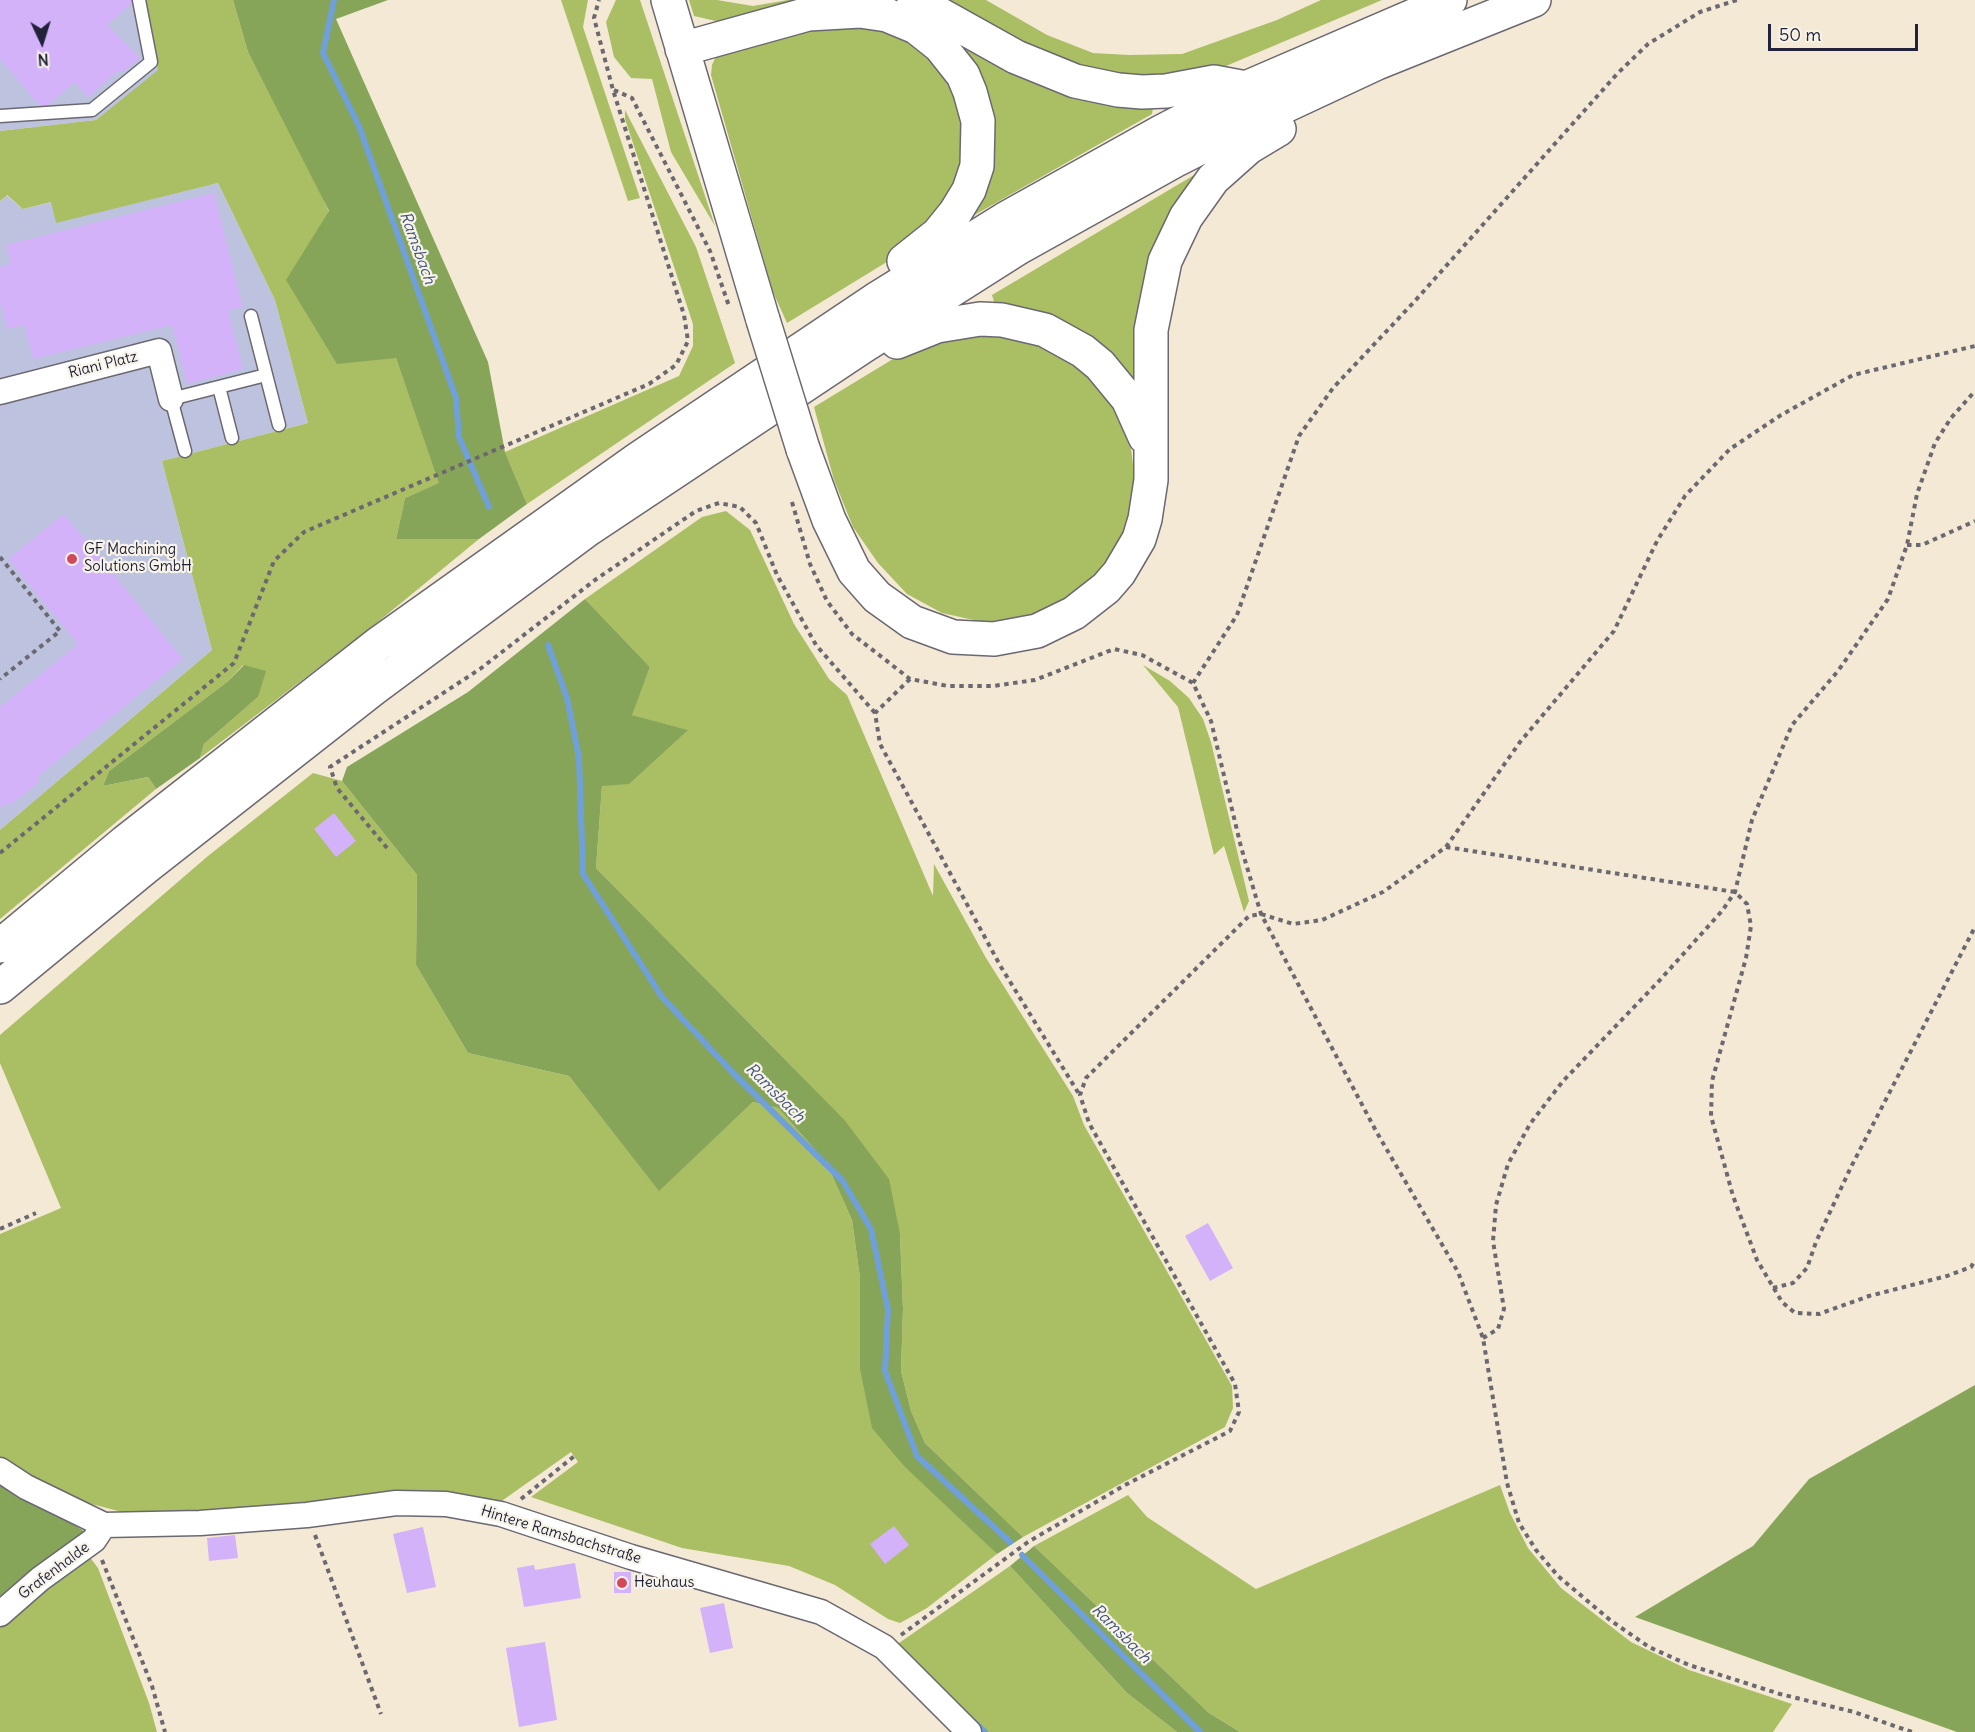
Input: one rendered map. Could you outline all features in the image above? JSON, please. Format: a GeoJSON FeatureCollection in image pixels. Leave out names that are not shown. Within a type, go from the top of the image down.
{"type":"FeatureCollection","features":[{"type":"Feature","properties":{"kind":"highway"},"geometry":{"type":"LineString","coordinates":[[668,0],[747,316],[842,550],[854,571],[877,597],[912,622],[953,637],[974,639],[1014,637],[1037,631],[1074,613],[1106,588],[1119,573],[1139,538],[1150,500],[1150,352],[1154,305],[1165,261],[1186,217],[1213,179],[1232,160],[1293,120],[1347,93],[1377,63]]}},
{"type":"Feature","properties":{"kind":"highway"},"geometry":{"type":"LineString","coordinates":[[914,0],[1016,57],[1075,81],[1118,90],[1142,92],[1166,91],[1214,82],[1246,88]]}},
{"type":"Feature","properties":{"kind":"highway"},"geometry":{"type":"LineString","coordinates":[[0,946],[125,842],[378,644],[638,459],[878,298],[1005,219],[1161,132],[1246,88],[1450,0]]}},
{"type":"Feature","properties":{"kind":"highway"},"geometry":{"type":"LineString","coordinates":[[0,987],[146,867],[373,689],[587,530],[862,347],[1018,248],[1174,161],[1257,118],[1377,63],[1534,0]]}},
{"type":"Feature","properties":{"kind":"highway"},"geometry":{"type":"LineString","coordinates":[[682,49],[808,14],[860,11],[887,15],[916,27],[953,61],[970,92],[978,121],[977,166],[969,190],[955,213],[938,234],[898,266],[878,298]]}},
{"type":"Feature","properties":{"kind":"highway"},"geometry":{"type":"LineString","coordinates":[[862,347],[904,341],[937,326],[980,319],[1002,320],[1045,330],[1083,351],[1115,381],[1138,418],[1150,460]]}},
{"type":"Feature","properties":{"kind":"street","name":"Riani Platz"},"geometry":{"type":"LineString","coordinates":[[0,392],[159,351],[171,399]]}},
{"type":"Feature","properties":{"kind":"street"},"geometry":{"type":"LineString","coordinates":[[0,1470],[99,1533]]}},
{"type":"Feature","properties":{"kind":"street","name":"Hintere Ramsbachstraße"},"geometry":{"type":"LineString","coordinates":[[99,1533],[307,1515],[396,1503],[446,1504],[501,1514],[631,1557],[821,1612],[884,1647],[969,1732]]}},
{"type":"Feature","properties":{"kind":"street","name":"Grafenhalde"},"geometry":{"type":"LineString","coordinates":[[0,1614],[99,1533]]}},
{"type":"Feature","properties":{"kind":"lane"},"geometry":{"type":"LineString","coordinates":[[0,116],[92,110],[151,62],[139,0]]}},
{"type":"Feature","properties":{"kind":"lane"},"geometry":{"type":"LineString","coordinates":[[251,316],[279,425]]}},
{"type":"Feature","properties":{"kind":"lane"},"geometry":{"type":"LineString","coordinates":[[185,451],[171,399],[266,375]]}},
{"type":"Feature","properties":{"kind":"lane"},"geometry":{"type":"LineString","coordinates":[[219,387],[232,438]]}},
{"type":"Feature","properties":{"kind":"path"},"geometry":{"type":"LineString","coordinates":[[0,853],[234,663],[274,561],[304,532],[649,384],[676,365],[688,342],[684,315],[613,90],[594,18],[599,0]]}},
{"type":"Feature","properties":{"kind":"path"},"geometry":{"type":"LineString","coordinates":[[1737,0],[1700,12],[1648,44],[1617,74],[1414,302],[1333,388],[1299,436],[1237,615],[1193,683],[1211,721],[1241,847],[1261,914],[1376,1131],[1458,1272],[1484,1338],[1507,1483],[1519,1522],[1536,1550],[1558,1576],[1610,1620],[1649,1647],[1689,1665],[1780,1694],[1854,1712],[1912,1732]]}},
{"type":"Feature","properties":{"kind":"path"},"geometry":{"type":"LineString","coordinates":[[613,90],[632,98],[710,250],[747,316]]}},
{"type":"Feature","properties":{"kind":"path"},"geometry":{"type":"LineString","coordinates":[[1080,1095],[1086,1078],[1249,916],[1261,914],[1293,924],[1322,920],[1383,892],[1446,847],[1520,742],[1614,631],[1656,541],[1685,496],[1730,449],[1781,415],[1853,375],[1975,346]]}},
{"type":"Feature","properties":{"kind":"path"},"geometry":{"type":"LineString","coordinates":[[1484,1338],[1498,1329],[1504,1309],[1493,1241],[1496,1205],[1508,1164],[1530,1124],[1563,1081],[1659,981],[1722,911],[1735,892],[1752,820],[1792,725],[1838,671],[1888,599],[1907,544],[1917,494],[1935,443],[1951,418],[1975,391]]}},
{"type":"Feature","properties":{"kind":"path"},"geometry":{"type":"LineString","coordinates":[[387,848],[337,788],[330,766],[480,669],[596,579],[696,511],[719,503],[740,507],[756,523],[777,575],[816,645],[875,713],[880,744],[1001,967],[1080,1095],[1089,1123],[1235,1384],[1239,1412],[1230,1431],[1125,1485],[1028,1542],[884,1647]]}},
{"type":"Feature","properties":{"kind":"path"},"geometry":{"type":"LineString","coordinates":[[1907,544],[1922,545],[1975,521]]}},
{"type":"Feature","properties":{"kind":"path"},"geometry":{"type":"LineString","coordinates":[[0,557],[60,631],[0,679]]}},
{"type":"Feature","properties":{"kind":"path"},"geometry":{"type":"LineString","coordinates":[[875,713],[910,679]]}},
{"type":"Feature","properties":{"kind":"path"},"geometry":{"type":"LineString","coordinates":[[1446,847],[1735,892],[1747,904],[1751,926],[1746,958],[1712,1081],[1711,1116],[1733,1196],[1757,1260],[1782,1302],[1795,1313],[1819,1314],[1869,1296],[1947,1276],[1971,1267],[1975,1260]]}},
{"type":"Feature","properties":{"kind":"path"},"geometry":{"type":"LineString","coordinates":[[1773,1288],[1793,1282],[1807,1268],[1816,1242],[1851,1167],[1975,927]]}},
{"type":"Feature","properties":{"kind":"path"},"geometry":{"type":"LineString","coordinates":[[0,1228],[36,1212]]}},
{"type":"Feature","properties":{"kind":"path"},"geometry":{"type":"LineString","coordinates":[[501,1514],[577,1454]]}},
{"type":"Feature","properties":{"kind":"path"},"geometry":{"type":"LineString","coordinates":[[307,1515],[381,1714]]}},
{"type":"Feature","properties":{"kind":"path"},"geometry":{"type":"LineString","coordinates":[[99,1533],[152,1686],[165,1732]]}},
{"type":"Feature","properties":{"kind":"shaded area"},"geometry":{"type":"Polygon","coordinates":[[[0,0],[144,0],[159,70],[96,120],[0,131],[0,0]]]}},
{"type":"Feature","properties":{"kind":"shaded area"},"geometry":{"type":"Polygon","coordinates":[[[218,183],[275,300],[308,423],[162,461],[212,650],[0,830],[0,201],[6,195],[23,209],[52,202],[56,222],[218,183]]]}},
{"type":"Feature","properties":{"kind":"green space"},"geometry":{"type":"Polygon","coordinates":[[[144,0],[233,0],[248,52],[312,175],[396,358],[440,483],[405,498],[396,539],[479,539],[373,626],[200,758],[204,744],[258,697],[243,665],[227,682],[109,771],[103,786],[148,777],[156,789],[0,919],[0,830],[212,650],[162,461],[308,423],[275,300],[218,183],[56,223],[51,202],[23,209],[7,195],[0,201],[0,131],[96,120],[158,70],[144,0]]]}},
{"type":"Feature","properties":{"kind":"green space"},"geometry":{"type":"Polygon","coordinates":[[[233,0],[388,0],[336,19],[488,362],[505,452],[527,504],[479,539],[396,539],[405,498],[439,483],[396,358],[337,364],[286,280],[329,211],[248,52],[233,0]]]}},
{"type":"Feature","properties":{"kind":"green space"},"geometry":{"type":"Polygon","coordinates":[[[561,0],[588,0],[583,27],[640,198],[628,201],[561,0]]]}},
{"type":"Feature","properties":{"kind":"green space"},"geometry":{"type":"Polygon","coordinates":[[[616,0],[640,0],[715,226],[671,152],[652,79],[631,78],[614,57],[606,22],[616,0]]]}},
{"type":"Feature","properties":{"kind":"green space"},"geometry":{"type":"Polygon","coordinates":[[[689,0],[717,0],[753,6],[788,0],[819,0],[720,22],[694,16],[689,0]]]}},
{"type":"Feature","properties":{"kind":"green space"},"geometry":{"type":"Polygon","coordinates":[[[879,0],[908,4],[1153,108],[1152,114],[971,217],[992,115],[879,0]]]}},
{"type":"Feature","properties":{"kind":"green space"},"geometry":{"type":"Polygon","coordinates":[[[946,0],[986,0],[1047,35],[1093,53],[1129,55],[1182,54],[1277,20],[1321,0],[1382,0],[1226,66],[1177,77],[1126,78],[1089,71],[1043,53],[946,0]]]}},
{"type":"Feature","properties":{"kind":"green space"},"geometry":{"type":"Polygon","coordinates":[[[845,20],[909,34],[952,73],[971,133],[953,200],[908,249],[787,323],[773,292],[711,75],[712,65],[717,54],[845,20]]]}},
{"type":"Feature","properties":{"kind":"green space"},"geometry":{"type":"Polygon","coordinates":[[[625,110],[696,247],[735,363],[527,504],[505,452],[679,376],[693,346],[693,324],[625,119],[625,110]]]}},
{"type":"Feature","properties":{"kind":"green space"},"geometry":{"type":"Polygon","coordinates":[[[1206,168],[1141,395],[995,305],[992,295],[1206,168]]]}},
{"type":"Feature","properties":{"kind":"green space"},"geometry":{"type":"Polygon","coordinates":[[[1008,333],[1050,347],[1086,370],[1114,403],[1130,440],[1135,481],[1130,519],[1112,557],[1087,588],[1063,603],[1022,618],[983,622],[942,613],[907,594],[878,563],[853,527],[834,480],[814,407],[921,342],[960,335],[1008,333]]]}},
{"type":"Feature","properties":{"kind":"green space"},"geometry":{"type":"Polygon","coordinates":[[[726,511],[750,530],[794,624],[829,679],[847,695],[933,896],[934,864],[986,958],[1073,1096],[1084,1125],[1232,1386],[1233,1408],[1225,1427],[1023,1537],[925,1443],[911,1411],[901,1371],[903,1309],[900,1234],[843,1118],[596,868],[602,786],[687,730],[631,715],[650,667],[585,599],[702,517],[726,511]]]}},
{"type":"Feature","properties":{"kind":"green space"},"geometry":{"type":"Polygon","coordinates":[[[585,599],[650,667],[632,715],[688,730],[629,784],[602,786],[596,868],[843,1118],[889,1179],[900,1234],[903,1309],[901,1371],[911,1411],[925,1443],[1023,1537],[997,1554],[904,1466],[872,1428],[860,1369],[860,1278],[852,1220],[826,1162],[778,1108],[753,1102],[659,1191],[569,1076],[468,1053],[416,965],[417,875],[342,781],[347,767],[468,692],[585,599]]]}},
{"type":"Feature","properties":{"kind":"green space"},"geometry":{"type":"Polygon","coordinates":[[[244,665],[266,671],[258,697],[204,744],[200,758],[156,789],[148,777],[103,786],[109,771],[227,682],[244,665]]]}},
{"type":"Feature","properties":{"kind":"green space"},"geometry":{"type":"Polygon","coordinates":[[[1143,665],[1170,681],[1189,698],[1203,719],[1211,742],[1249,901],[1244,912],[1224,846],[1214,855],[1178,707],[1143,665]]]}},
{"type":"Feature","properties":{"kind":"green space"},"geometry":{"type":"Polygon","coordinates":[[[313,773],[342,781],[417,875],[416,965],[468,1053],[569,1076],[659,1190],[753,1102],[778,1108],[826,1162],[852,1220],[860,1278],[860,1369],[952,1510],[997,1554],[927,1608],[900,1623],[888,1619],[835,1585],[789,1566],[682,1548],[531,1497],[578,1462],[571,1452],[496,1505],[187,1516],[130,1514],[76,1500],[0,1460],[0,1234],[61,1208],[0,1063],[0,1035],[208,856],[313,773]]]}},
{"type":"Feature","properties":{"kind":"green space"},"geometry":{"type":"Polygon","coordinates":[[[1975,1385],[1975,1732],[1957,1732],[1635,1617],[1753,1546],[1809,1479],[1975,1385]]]}},
{"type":"Feature","properties":{"kind":"green space"},"geometry":{"type":"Polygon","coordinates":[[[2,1480],[87,1533],[0,1603],[0,1481],[2,1480]]]}},
{"type":"Feature","properties":{"kind":"green space"},"geometry":{"type":"Polygon","coordinates":[[[1500,1485],[1510,1513],[1528,1548],[1561,1588],[1631,1642],[1689,1670],[1792,1704],[1773,1732],[1240,1732],[1209,1713],[1034,1546],[1128,1495],[1147,1517],[1256,1589],[1500,1485]]]}},
{"type":"Feature","properties":{"kind":"green space"},"geometry":{"type":"Polygon","coordinates":[[[1034,1546],[1209,1713],[1240,1732],[1177,1732],[1127,1693],[1010,1566],[1034,1546]]]}},
{"type":"Feature","properties":{"kind":"green space"},"geometry":{"type":"Polygon","coordinates":[[[89,1556],[98,1568],[149,1703],[157,1732],[0,1732],[0,1625],[89,1556]]]}},
{"type":"Feature","properties":{"kind":"green space"},"geometry":{"type":"Polygon","coordinates":[[[1010,1566],[1127,1693],[1177,1732],[982,1732],[899,1650],[899,1643],[1010,1566]]]}},
{"type":"Feature","properties":{"kind":"building"},"geometry":{"type":"Polygon","coordinates":[[[0,0],[131,0],[131,4],[107,25],[140,58],[123,72],[118,71],[88,97],[75,82],[48,105],[39,105],[0,59],[0,0]]]}},
{"type":"Feature","properties":{"kind":"building"},"geometry":{"type":"Polygon","coordinates":[[[214,193],[243,307],[228,310],[243,369],[187,384],[172,325],[33,359],[24,325],[7,329],[0,302],[0,267],[11,264],[6,245],[214,193]]]}},
{"type":"Feature","properties":{"kind":"building"},"geometry":{"type":"Polygon","coordinates":[[[64,514],[183,659],[37,777],[40,781],[10,805],[8,802],[0,808],[0,707],[78,644],[8,559],[64,514]]]}},
{"type":"Feature","properties":{"kind":"building"},"geometry":{"type":"Polygon","coordinates":[[[334,813],[356,841],[336,857],[314,829],[334,813]]]}},
{"type":"Feature","properties":{"kind":"building"},"geometry":{"type":"Polygon","coordinates":[[[1208,1223],[1233,1268],[1210,1281],[1185,1236],[1208,1223]]]}},
{"type":"Feature","properties":{"kind":"building"},"geometry":{"type":"Polygon","coordinates":[[[894,1526],[909,1545],[885,1564],[870,1544],[894,1526]]]}},
{"type":"Feature","properties":{"kind":"building"},"geometry":{"type":"Polygon","coordinates":[[[423,1527],[436,1587],[407,1593],[393,1534],[423,1527]]]}},
{"type":"Feature","properties":{"kind":"building"},"geometry":{"type":"Polygon","coordinates":[[[235,1535],[238,1558],[209,1561],[207,1538],[235,1535]]]}},
{"type":"Feature","properties":{"kind":"building"},"geometry":{"type":"Polygon","coordinates":[[[575,1563],[581,1598],[524,1607],[517,1568],[534,1565],[535,1570],[575,1563]]]}},
{"type":"Feature","properties":{"kind":"building","name":"Heuhaus"},"geometry":{"type":"Polygon","coordinates":[[[614,1572],[631,1572],[631,1593],[614,1593],[614,1572]]]}},
{"type":"Feature","properties":{"kind":"building"},"geometry":{"type":"Polygon","coordinates":[[[724,1603],[733,1648],[710,1653],[700,1608],[724,1603]]]}},
{"type":"Feature","properties":{"kind":"building"},"geometry":{"type":"Polygon","coordinates":[[[545,1642],[557,1720],[519,1727],[506,1648],[545,1642]]]}},
{"type":"Feature","properties":{"kind":"waterway","name":"Ramsbach"},"geometry":{"type":"LineString","coordinates":[[334,0],[323,53],[359,126],[456,398],[459,437],[489,507]]}},
{"type":"Feature","properties":{"kind":"waterway","name":"Ramsbach"},"geometry":{"type":"LineString","coordinates":[[548,645],[567,698],[579,758],[583,874],[662,997],[734,1074],[842,1180],[871,1229],[888,1310],[885,1371],[917,1456],[1010,1542]]}},
{"type":"Feature","properties":{"kind":"waterway","name":"Ramsbach"},"geometry":{"type":"LineString","coordinates":[[1022,1555],[1200,1732]]}},
{"type":"Feature","properties":{"kind":"waterway"},"geometry":{"type":"LineString","coordinates":[[974,1722],[985,1732]]}},
{"type":"Feature","properties":{"kind":"place","name":"GF Machining Solutions GmbH"},"geometry":{"type":"Point","coordinates":[72,559]}},
{"type":"Feature","properties":{"kind":"place","name":"Heuhaus"},"geometry":{"type":"Point","coordinates":[622,1583]}}]}
